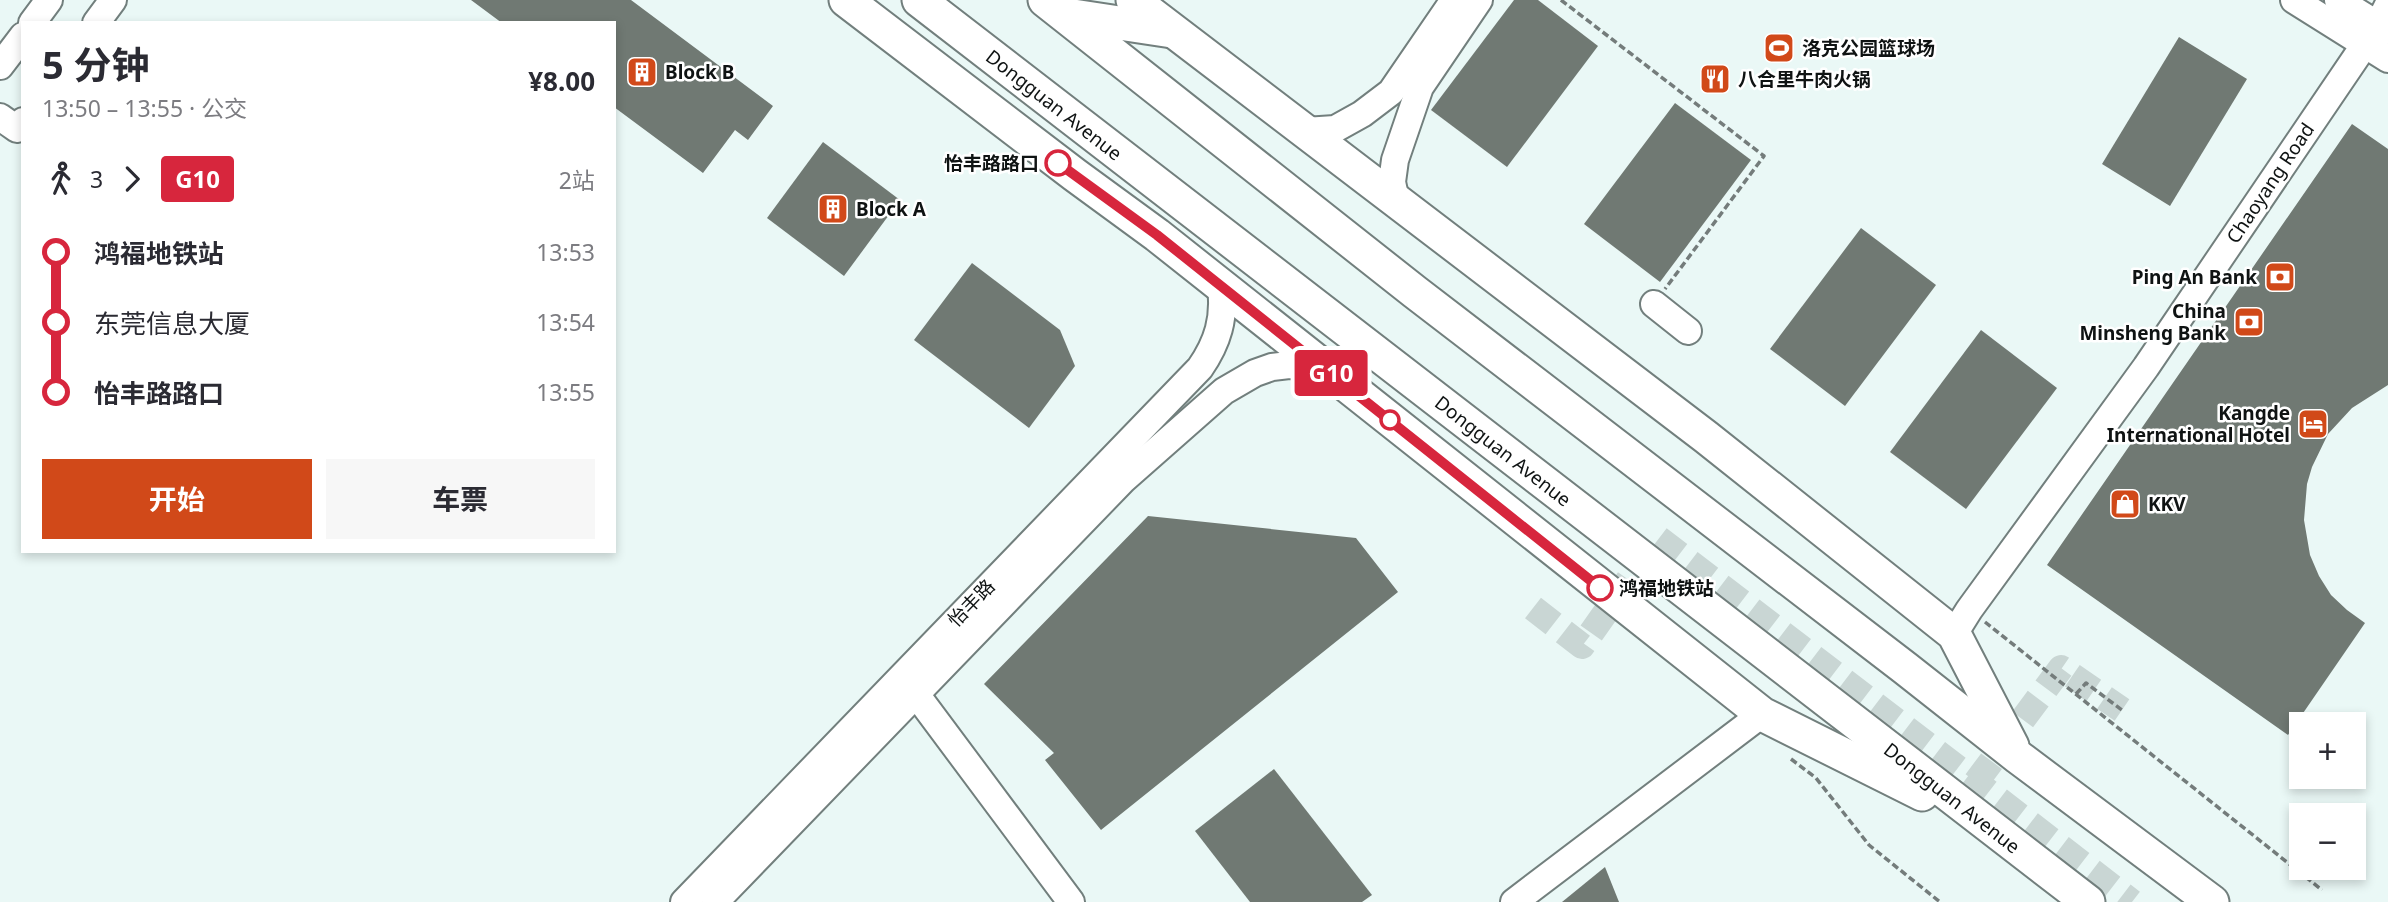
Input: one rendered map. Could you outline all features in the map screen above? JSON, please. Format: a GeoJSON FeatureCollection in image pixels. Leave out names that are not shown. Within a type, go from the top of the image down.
{"type":"FeatureCollection","features":[{"type":"Feature","properties":{"kind":"main road"},"geometry":{"type":"LineString","coordinates":[[846,0],[1075,176],[1157,235],[1762,714],[1990,828]]}},
{"type":"Feature","properties":{"kind":"main road","name":"Dongguan Avenue"},"geometry":{"type":"LineString","coordinates":[[919,0],[2088,902]]}},
{"type":"Feature","properties":{"kind":"main road"},"geometry":{"type":"LineString","coordinates":[[1133,0],[1706,437],[1962,622],[2018,757]]}},
{"type":"Feature","properties":{"kind":"main road"},"geometry":{"type":"LineString","coordinates":[[1054,7],[1174,32]]}},
{"type":"Feature","properties":{"kind":"main road"},"geometry":{"type":"LineString","coordinates":[[1054,7],[1415,292],[1884,651],[2018,757],[2212,902]]}},
{"type":"Feature","properties":{"kind":"main road"},"geometry":{"type":"LineString","coordinates":[[1385,416],[1601,527]]}},
{"type":"Feature","properties":{"kind":"street"},"geometry":{"type":"LineString","coordinates":[[33,21],[49,0]]}},
{"type":"Feature","properties":{"kind":"street"},"geometry":{"type":"LineString","coordinates":[[97,21],[113,0]]}},
{"type":"Feature","properties":{"kind":"street"},"geometry":{"type":"LineString","coordinates":[[1305,131],[1335,129],[1362,114],[1391,92],[1454,0]]}},
{"type":"Feature","properties":{"kind":"street"},"geometry":{"type":"LineString","coordinates":[[1396,201],[1392,182],[1395,160],[1420,87],[1479,0]]}},
{"type":"Feature","properties":{"kind":"street"},"geometry":{"type":"LineString","coordinates":[[2294,0],[2380,26]]}},
{"type":"Feature","properties":{"kind":"street"},"geometry":{"type":"LineString","coordinates":[[2338,0],[2380,26],[2388,59]]}},
{"type":"Feature","properties":{"kind":"street","name":"Chaoyang Road"},"geometry":{"type":"LineString","coordinates":[[1962,622],[2146,367],[2380,26]]}},
{"type":"Feature","properties":{"kind":"street"},"geometry":{"type":"LineString","coordinates":[[0,66],[21,39]]}},
{"type":"Feature","properties":{"kind":"street"},"geometry":{"type":"LineString","coordinates":[[0,117],[17,129],[21,124]]}},
{"type":"Feature","properties":{"kind":"street","name":"怡丰路"},"geometry":{"type":"LineString","coordinates":[[715,902],[909,684],[1200,368],[1210,354],[1220,330],[1222,287]]}},
{"type":"Feature","properties":{"kind":"street"},"geometry":{"type":"LineString","coordinates":[[1654,304],[1688,331]]}},
{"type":"Feature","properties":{"kind":"street","name":"怡丰路"},"geometry":{"type":"LineString","coordinates":[[684,902],[1123,480],[1224,391],[1255,373],[1272,367],[1289,365],[1325,368]]}},
{"type":"Feature","properties":{"kind":"street"},"geometry":{"type":"LineString","coordinates":[[909,684],[1071,902]]}},
{"type":"Feature","properties":{"kind":"street"},"geometry":{"type":"LineString","coordinates":[[1514,902],[1762,714]]}},
{"type":"Feature","properties":{"kind":"path"},"geometry":{"type":"LineString","coordinates":[[1561,0],[1764,156],[1654,304]]}},
{"type":"Feature","properties":{"kind":"path"},"geometry":{"type":"LineString","coordinates":[[1962,622],[2076,694],[2322,890]]}},
{"type":"Feature","properties":{"kind":"path"},"geometry":{"type":"LineString","coordinates":[[2076,694],[2086,683],[2122,710]]}},
{"type":"Feature","properties":{"kind":"building"},"geometry":{"type":"Polygon","coordinates":[[[471,0],[631,0],[773,106],[748,140],[735,130],[703,173],[616,108],[616,21],[499,21],[471,0]]]}},
{"type":"Feature","properties":{"kind":"building"},"geometry":{"type":"Polygon","coordinates":[[[1514,0],[1538,0],[1598,46],[1507,167],[1431,110],[1514,0]]]}},
{"type":"Feature","properties":{"kind":"building"},"geometry":{"type":"Polygon","coordinates":[[[2179,37],[2247,79],[2170,206],[2102,164],[2179,37]]]}},
{"type":"Feature","properties":{"kind":"building"},"geometry":{"type":"Polygon","coordinates":[[[1675,103],[1751,160],[1660,282],[1584,224],[1675,103]]]}},
{"type":"Feature","properties":{"kind":"building"},"geometry":{"type":"Polygon","coordinates":[[[2352,124],[2388,149],[2388,385],[2352,408],[2328,434],[2307,484],[2304,520],[2310,555],[2319,576],[2331,595],[2365,623],[2304,712],[2289,712],[2288,735],[2047,565],[2352,124]]]}},
{"type":"Feature","properties":{"kind":"building","name":"Block A"},"geometry":{"type":"Polygon","coordinates":[[[823,142],[900,200],[844,276],[767,218],[823,142]]]}},
{"type":"Feature","properties":{"kind":"building"},"geometry":{"type":"Polygon","coordinates":[[[1861,228],[1936,285],[1845,406],[1770,349],[1861,228]]]}},
{"type":"Feature","properties":{"kind":"building"},"geometry":{"type":"Polygon","coordinates":[[[972,263],[1060,330],[1075,366],[1029,428],[914,340],[972,263]]]}},
{"type":"Feature","properties":{"kind":"building"},"geometry":{"type":"Polygon","coordinates":[[[1981,330],[2057,388],[1966,509],[1890,452],[1981,330]]]}},
{"type":"Feature","properties":{"kind":"building"},"geometry":{"type":"Polygon","coordinates":[[[1148,516],[1356,538],[1398,592],[1101,830],[1045,760],[1054,753],[984,684],[1148,516]]]}},
{"type":"Feature","properties":{"kind":"building"},"geometry":{"type":"Polygon","coordinates":[[[1274,769],[1372,895],[1362,902],[1250,902],[1195,831],[1274,769]]]}},
{"type":"Feature","properties":{"kind":"building"},"geometry":{"type":"Polygon","coordinates":[[[1605,867],[1619,902],[1562,902],[1605,867]]]}},
{"type":"Feature","properties":{"kind":"tunnel"},"geometry":{"type":"LineString","coordinates":[[1533,608],[1582,646],[1658,538],[2132,902]]}},
{"type":"Feature","properties":{"kind":"tunnel"},"geometry":{"type":"LineString","coordinates":[[1976,782],[2061,668],[2122,710]]}},
{"type":"Feature","properties":{"kind":"bus line","name":"G10"},"geometry":{"type":"LineString","coordinates":[[1058,163],[1157,235],[1600,588]]}},
{"type":"Feature","properties":{"kind":"place","name":"洛克公园篮球场"},"geometry":{"type":"Point","coordinates":[1779,48]}},
{"type":"Feature","properties":{"kind":"place","name":"Block B"},"geometry":{"type":"Point","coordinates":[642,72]}},
{"type":"Feature","properties":{"kind":"place","name":"八合里牛肉火锅"},"geometry":{"type":"Point","coordinates":[1715,79]}},
{"type":"Feature","properties":{"kind":"place","name":"怡丰路路口"},"geometry":{"type":"Point","coordinates":[1058,163]}},
{"type":"Feature","properties":{"kind":"place","name":"Block A"},"geometry":{"type":"Point","coordinates":[833,209]}},
{"type":"Feature","properties":{"kind":"place","name":"Ping An Bank"},"geometry":{"type":"Point","coordinates":[2280,277]}},
{"type":"Feature","properties":{"kind":"place","name":"China Minsheng Bank"},"geometry":{"type":"Point","coordinates":[2249,322]}},
{"type":"Feature","properties":{"kind":"place","name":"Kangde International Hotel"},"geometry":{"type":"Point","coordinates":[2313,424]}},
{"type":"Feature","properties":{"kind":"place","name":"KKV"},"geometry":{"type":"Point","coordinates":[2125,504]}},
{"type":"Feature","properties":{"kind":"place","name":"鸿福地铁站"},"geometry":{"type":"Point","coordinates":[1600,588]}}]}
